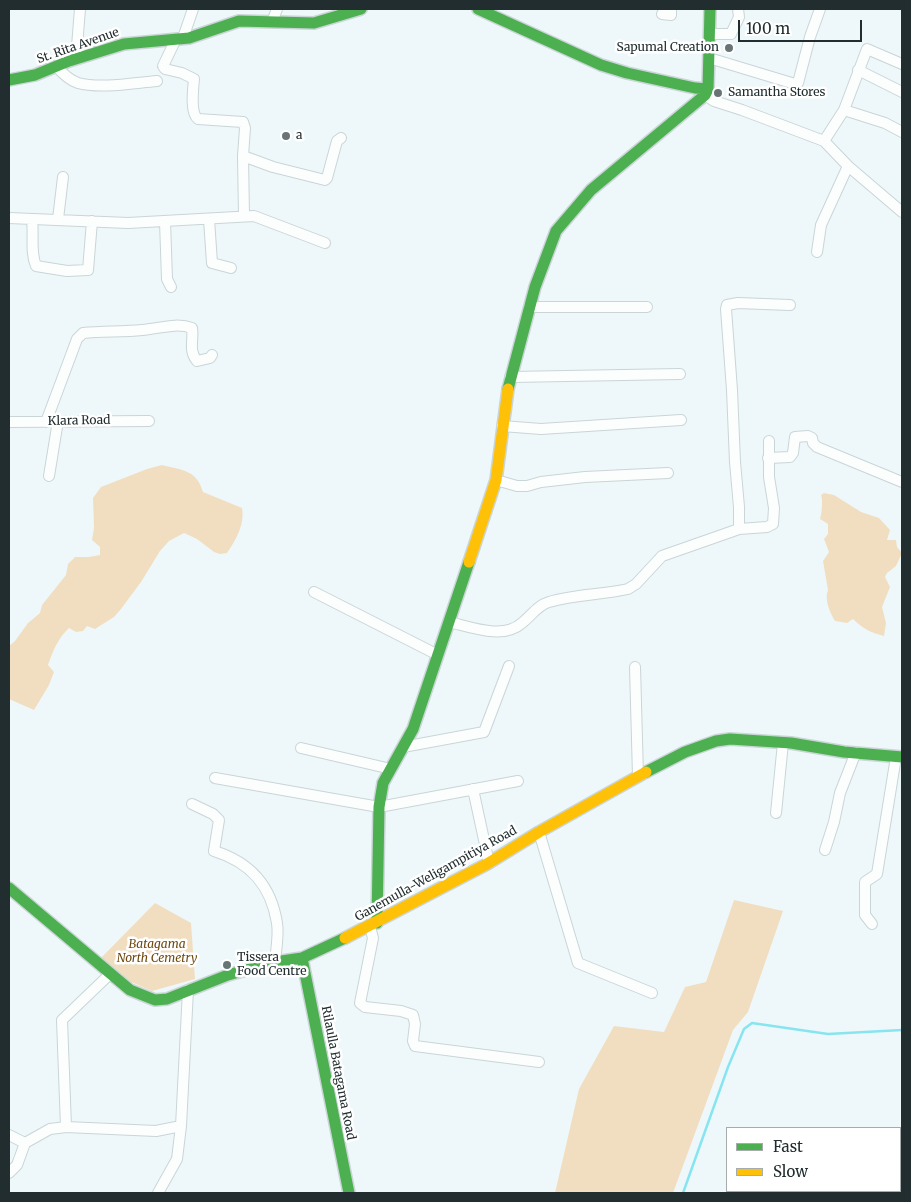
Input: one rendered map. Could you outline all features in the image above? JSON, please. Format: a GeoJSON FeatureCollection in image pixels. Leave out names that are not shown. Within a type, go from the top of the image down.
{"type":"FeatureCollection","features":[{"type":"Feature","properties":{"kind":"street"},"geometry":{"type":"LineString","coordinates":[[76,59],[80,9]]}},
{"type":"Feature","properties":{"kind":"street"},"geometry":{"type":"LineString","coordinates":[[193,9],[179,38],[166,57],[163,66],[165,69],[182,73],[194,79],[193,109],[194,116],[198,119],[243,122],[245,128],[243,156],[244,216]]}},
{"type":"Feature","properties":{"kind":"street"},"geometry":{"type":"LineString","coordinates":[[272,22],[277,9]]}},
{"type":"Feature","properties":{"kind":"street","name":"St. Rita Avenue"},"geometry":{"type":"LineString","coordinates":[[9,80],[35,75],[76,59],[124,44],[190,38],[239,21],[314,23],[361,9]]}},
{"type":"Feature","properties":{"kind":"street"},"geometry":{"type":"LineString","coordinates":[[478,9],[601,65],[627,73],[695,88],[706,92],[714,101],[824,141],[848,166],[902,212]]}},
{"type":"Feature","properties":{"kind":"street"},"geometry":{"type":"LineString","coordinates":[[540,1062],[416,1046],[413,1040],[415,1024],[413,1015],[401,1011],[365,1007],[360,1003],[373,938],[379,807],[383,783],[413,730],[496,480],[510,377],[535,287],[556,231],[591,190],[706,92],[710,9]]}},
{"type":"Feature","properties":{"kind":"street"},"geometry":{"type":"LineString","coordinates":[[709,34],[731,34],[739,17],[738,9]]}},
{"type":"Feature","properties":{"kind":"street"},"geometry":{"type":"LineString","coordinates":[[709,58],[795,84],[798,83],[810,37],[820,9]]}},
{"type":"Feature","properties":{"kind":"street"},"geometry":{"type":"LineString","coordinates":[[824,141],[844,110],[867,49],[902,64]]}},
{"type":"Feature","properties":{"kind":"street"},"geometry":{"type":"LineString","coordinates":[[56,66],[64,76],[77,82],[93,85],[156,82]]}},
{"type":"Feature","properties":{"kind":"street"},"geometry":{"type":"LineString","coordinates":[[858,70],[902,92]]}},
{"type":"Feature","properties":{"kind":"street"},"geometry":{"type":"LineString","coordinates":[[844,110],[885,122],[902,132]]}},
{"type":"Feature","properties":{"kind":"street"},"geometry":{"type":"LineString","coordinates":[[243,156],[325,180],[328,178],[338,141],[342,138]]}},
{"type":"Feature","properties":{"kind":"street"},"geometry":{"type":"LineString","coordinates":[[817,252],[821,225],[848,166]]}},
{"type":"Feature","properties":{"kind":"street"},"geometry":{"type":"LineString","coordinates":[[58,220],[63,177]]}},
{"type":"Feature","properties":{"kind":"street"},"geometry":{"type":"LineString","coordinates":[[9,218],[128,224],[254,216],[325,243]]}},
{"type":"Feature","properties":{"kind":"street"},"geometry":{"type":"LineString","coordinates":[[209,218],[212,263],[231,268]]}},
{"type":"Feature","properties":{"kind":"street"},"geometry":{"type":"LineString","coordinates":[[32,220],[34,232],[33,259],[36,266],[68,271],[88,270],[92,221]]}},
{"type":"Feature","properties":{"kind":"street"},"geometry":{"type":"LineString","coordinates":[[165,221],[166,279],[171,287]]}},
{"type":"Feature","properties":{"kind":"street"},"geometry":{"type":"LineString","coordinates":[[739,530],[740,507],[734,462],[732,390],[726,309],[727,305],[738,303],[790,305]]}},
{"type":"Feature","properties":{"kind":"street"},"geometry":{"type":"LineString","coordinates":[[529,307],[647,307]]}},
{"type":"Feature","properties":{"kind":"street"},"geometry":{"type":"LineString","coordinates":[[46,422],[77,339],[83,333],[144,330],[178,324],[192,328],[192,355],[197,361],[210,358],[212,355]]}},
{"type":"Feature","properties":{"kind":"street"},"geometry":{"type":"LineString","coordinates":[[510,377],[680,374]]}},
{"type":"Feature","properties":{"kind":"street"},"geometry":{"type":"LineString","coordinates":[[502,426],[541,429],[680,420]]}},
{"type":"Feature","properties":{"kind":"street"},"geometry":{"type":"LineString","coordinates":[[49,476],[58,421]]}},
{"type":"Feature","properties":{"kind":"street","name":"Klara Road"},"geometry":{"type":"LineString","coordinates":[[9,422],[149,421]]}},
{"type":"Feature","properties":{"kind":"street"},"geometry":{"type":"LineString","coordinates":[[768,458],[790,458],[793,453],[795,437],[810,437],[813,444],[817,447],[902,482]]}},
{"type":"Feature","properties":{"kind":"street"},"geometry":{"type":"LineString","coordinates":[[449,622],[489,631],[512,630],[521,625],[544,604],[579,596],[628,589],[636,584],[662,556],[739,530],[767,527],[773,524],[774,508],[768,458],[769,441]]}},
{"type":"Feature","properties":{"kind":"street"},"geometry":{"type":"LineString","coordinates":[[496,480],[511,485],[527,486],[541,482],[585,477],[668,473]]}},
{"type":"Feature","properties":{"kind":"street"},"geometry":{"type":"LineString","coordinates":[[314,592],[438,655]]}},
{"type":"Feature","properties":{"kind":"street"},"geometry":{"type":"LineString","coordinates":[[403,747],[484,732],[509,666]]}},
{"type":"Feature","properties":{"kind":"street"},"geometry":{"type":"LineString","coordinates":[[635,666],[638,776]]}},
{"type":"Feature","properties":{"kind":"street","name":"Ganemulla-Weligampitiya Road"},"geometry":{"type":"LineString","coordinates":[[9,888],[130,990],[155,1000],[166,999],[228,975],[275,962],[302,958],[333,945],[489,863],[539,832],[638,776],[685,752],[716,741],[730,739],[784,743],[896,757]]}},
{"type":"Feature","properties":{"kind":"street"},"geometry":{"type":"LineString","coordinates":[[776,813],[784,743]]}},
{"type":"Feature","properties":{"kind":"street"},"geometry":{"type":"LineString","coordinates":[[872,924],[865,915],[865,882],[877,874],[896,757],[902,746]]}},
{"type":"Feature","properties":{"kind":"street"},"geometry":{"type":"LineString","coordinates":[[301,748],[391,768]]}},
{"type":"Feature","properties":{"kind":"street"},"geometry":{"type":"LineString","coordinates":[[824,850],[834,822],[840,793],[856,752]]}},
{"type":"Feature","properties":{"kind":"street"},"geometry":{"type":"LineString","coordinates":[[215,778],[379,807],[518,781]]}},
{"type":"Feature","properties":{"kind":"street"},"geometry":{"type":"LineString","coordinates":[[473,790],[489,863]]}},
{"type":"Feature","properties":{"kind":"street"},"geometry":{"type":"LineString","coordinates":[[192,804],[213,814],[220,820],[214,851],[229,856],[256,874],[269,896],[277,924],[275,962]]}},
{"type":"Feature","properties":{"kind":"street"},"geometry":{"type":"LineString","coordinates":[[539,832],[578,962],[652,994]]}},
{"type":"Feature","properties":{"kind":"street","name":"Rilaulla Batagama Road"},"geometry":{"type":"LineString","coordinates":[[302,958],[349,1193]]}},
{"type":"Feature","properties":{"kind":"street"},"geometry":{"type":"LineString","coordinates":[[66,1127],[62,1020],[110,974]]}},
{"type":"Feature","properties":{"kind":"street"},"geometry":{"type":"LineString","coordinates":[[158,1193],[177,1158],[181,1126],[188,990]]}},
{"type":"Feature","properties":{"kind":"street"},"geometry":{"type":"LineString","coordinates":[[9,1172],[17,1165],[25,1143],[50,1129],[66,1127],[156,1131],[181,1126]]}},
{"type":"Feature","properties":{"kind":"street"},"geometry":{"type":"LineString","coordinates":[[9,1134],[25,1143]]}},
{"type":"Feature","properties":{"kind":"green space"},"geometry":{"type":"Polygon","coordinates":[[[162,465],[188,472],[197,479],[203,492],[242,508],[241,526],[227,553],[220,554],[214,552],[197,539],[184,533],[169,541],[114,617],[95,629],[87,626],[83,631],[76,632],[69,628],[62,636],[48,665],[54,672],[49,685],[34,710],[9,699],[9,646],[28,623],[40,613],[42,605],[66,575],[68,564],[75,557],[100,555],[100,547],[92,540],[94,528],[93,498],[101,487],[162,465]]]}},
{"type":"Feature","properties":{"kind":"green space"},"geometry":{"type":"Polygon","coordinates":[[[824,493],[834,495],[861,512],[879,518],[890,530],[887,540],[896,540],[897,547],[902,553],[896,566],[885,577],[890,587],[882,607],[886,623],[884,636],[868,630],[853,619],[847,623],[835,621],[830,610],[827,602],[828,590],[823,561],[829,552],[824,539],[828,534],[828,524],[820,519],[821,495],[824,493]]]}},
{"type":"Feature","properties":{"kind":"green space"},"geometry":{"type":"Polygon","coordinates":[[[734,900],[783,911],[748,1012],[733,1030],[673,1193],[555,1193],[579,1089],[614,1026],[664,1032],[685,987],[706,982],[734,900]]]}},
{"type":"Feature","properties":{"kind":"green space","name":"Batagama North Cemetry"},"geometry":{"type":"Polygon","coordinates":[[[155,903],[191,923],[195,979],[152,991],[129,981],[100,959],[155,903]]]}},
{"type":"Feature","properties":{"kind":"waterway"},"geometry":{"type":"LineString","coordinates":[[683,1193],[728,1067],[744,1029],[752,1023],[828,1034],[902,1030]]}},
{"type":"Feature","properties":{"kind":"traffic: fast"},"geometry":{"type":"LineString","coordinates":[[9,80],[35,75],[69,61],[124,44],[189,38],[239,21],[314,23],[361,9]]}},
{"type":"Feature","properties":{"kind":"traffic: fast"},"geometry":{"type":"LineString","coordinates":[[478,9],[601,65],[627,73],[695,88],[708,89]]}},
{"type":"Feature","properties":{"kind":"traffic: fast"},"geometry":{"type":"LineString","coordinates":[[708,89],[710,9]]}},
{"type":"Feature","properties":{"kind":"traffic: fast"},"geometry":{"type":"LineString","coordinates":[[508,389],[535,287],[556,231],[591,190],[705,95],[708,89]]}},
{"type":"Feature","properties":{"kind":"traffic: fast"},"geometry":{"type":"LineString","coordinates":[[377,923],[379,807],[383,783],[413,729],[469,562]]}},
{"type":"Feature","properties":{"kind":"traffic: fast"},"geometry":{"type":"LineString","coordinates":[[646,772],[685,752],[716,741],[730,739],[791,743],[844,752],[902,757]]}},
{"type":"Feature","properties":{"kind":"traffic: fast"},"geometry":{"type":"LineString","coordinates":[[9,888],[130,990],[155,1000],[167,999],[228,975],[275,962],[302,958],[345,938]]}},
{"type":"Feature","properties":{"kind":"traffic: fast"},"geometry":{"type":"LineString","coordinates":[[302,958],[349,1193]]}},
{"type":"Feature","properties":{"kind":"traffic: slow"},"geometry":{"type":"LineString","coordinates":[[469,562],[496,480],[508,389]]}},
{"type":"Feature","properties":{"kind":"traffic: slow"},"geometry":{"type":"LineString","coordinates":[[345,938],[487,864],[539,832],[646,772]]}},
{"type":"Feature","properties":{"kind":"place","name":"Sapumal Creation"},"geometry":{"type":"Point","coordinates":[729,48]}},
{"type":"Feature","properties":{"kind":"place","name":"Samantha Stores"},"geometry":{"type":"Point","coordinates":[718,93]}},
{"type":"Feature","properties":{"kind":"place","name":"a"},"geometry":{"type":"Point","coordinates":[286,136]}},
{"type":"Feature","properties":{"kind":"place","name":"Tissera Food Centre"},"geometry":{"type":"Point","coordinates":[227,965]}}]}
